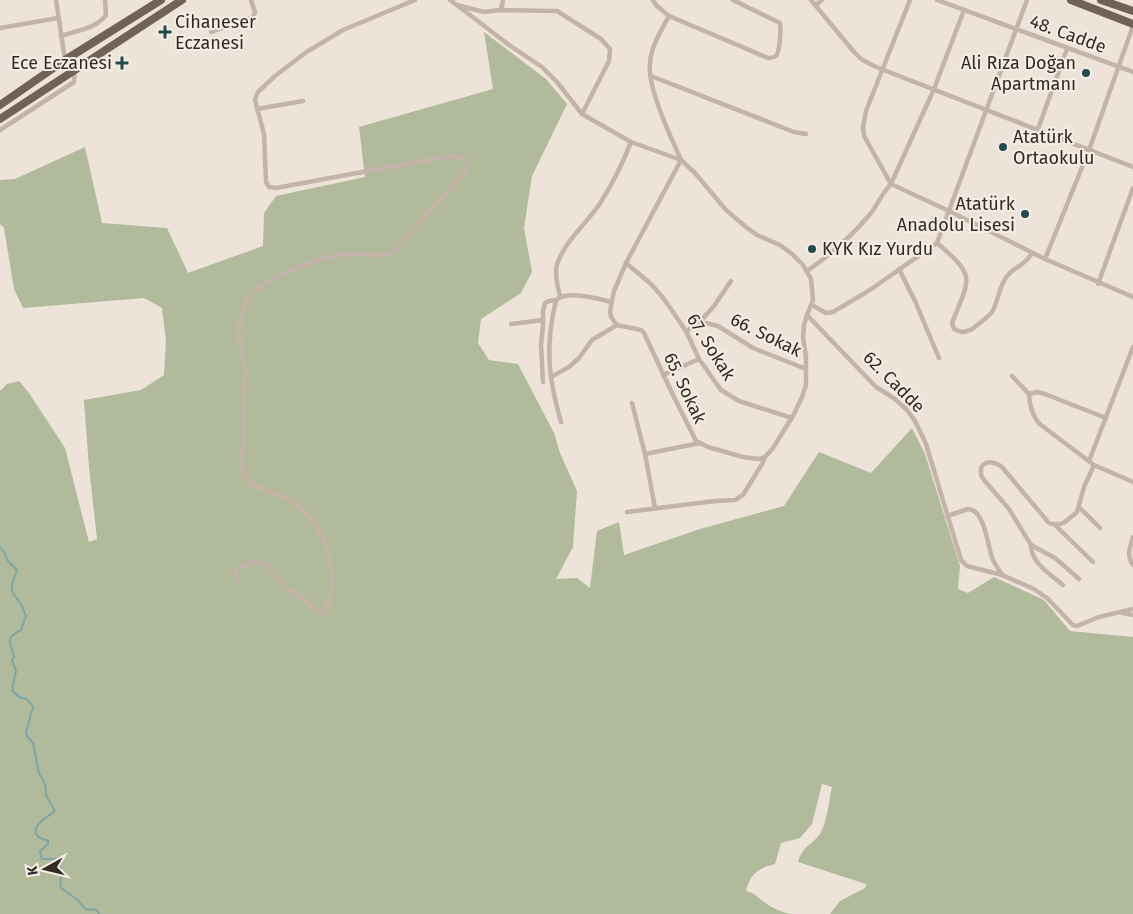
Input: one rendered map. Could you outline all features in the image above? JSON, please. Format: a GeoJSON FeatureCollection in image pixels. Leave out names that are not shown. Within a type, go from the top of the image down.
{"type":"FeatureCollection","features":[{"type":"Feature","properties":{"kind":"main road"},"geometry":{"type":"LineString","coordinates":[[0,105],[66,60],[161,0]]}},
{"type":"Feature","properties":{"kind":"main road"},"geometry":{"type":"LineString","coordinates":[[0,119],[182,0]]}},
{"type":"Feature","properties":{"kind":"main road"},"geometry":{"type":"LineString","coordinates":[[1071,0],[1133,25]]}},
{"type":"Feature","properties":{"kind":"main road"},"geometry":{"type":"LineString","coordinates":[[1102,0],[1133,11]]}},
{"type":"Feature","properties":{"kind":"street"},"geometry":{"type":"LineString","coordinates":[[56,0],[66,60]]}},
{"type":"Feature","properties":{"kind":"street"},"geometry":{"type":"LineString","coordinates":[[61,36],[100,22],[106,14],[105,0]]}},
{"type":"Feature","properties":{"kind":"street"},"geometry":{"type":"LineString","coordinates":[[211,32],[253,17],[255,12],[251,0]]}},
{"type":"Feature","properties":{"kind":"street"},"geometry":{"type":"LineString","coordinates":[[238,582],[236,578],[237,569],[253,562],[265,564],[288,589],[321,613],[329,602],[333,584],[326,548],[318,528],[308,513],[292,501],[258,488],[251,482],[243,470],[242,407],[245,373],[240,342],[240,326],[241,315],[250,295],[260,286],[276,278],[323,259],[345,254],[391,254],[465,172],[468,166],[464,158],[449,156],[272,188],[266,182],[264,134],[255,100],[258,92],[274,76],[305,53],[343,30],[415,0]]}},
{"type":"Feature","properties":{"kind":"street"},"geometry":{"type":"LineString","coordinates":[[450,0],[509,45],[542,67],[557,82],[582,114],[631,142],[681,160],[695,172],[726,210],[757,235],[780,245],[792,254],[807,271],[813,288],[812,305],[804,326],[806,385],[802,397],[792,418],[765,457],[743,495],[735,500],[627,512]]}},
{"type":"Feature","properties":{"kind":"street"},"geometry":{"type":"LineString","coordinates":[[500,10],[503,0]]}},
{"type":"Feature","properties":{"kind":"street"},"geometry":{"type":"LineString","coordinates":[[653,0],[669,16],[768,58],[774,58],[778,54],[780,23],[733,0]]}},
{"type":"Feature","properties":{"kind":"street"},"geometry":{"type":"LineString","coordinates":[[812,0],[861,59],[1133,167]]}},
{"type":"Feature","properties":{"kind":"street"},"geometry":{"type":"LineString","coordinates":[[816,6],[822,0]]}},
{"type":"Feature","properties":{"kind":"street"},"geometry":{"type":"LineString","coordinates":[[910,0],[866,111],[863,128],[864,136],[891,184],[1098,284],[1133,297]]}},
{"type":"Feature","properties":{"kind":"street","name":"48. Cadde"},"geometry":{"type":"LineString","coordinates":[[937,0],[1133,72]]}},
{"type":"Feature","properties":{"kind":"street"},"geometry":{"type":"LineString","coordinates":[[812,305],[826,313],[833,312],[870,290],[937,243],[1026,0]]}},
{"type":"Feature","properties":{"kind":"street"},"geometry":{"type":"LineString","coordinates":[[457,5],[484,12],[500,10],[557,11],[601,39],[610,48],[609,61],[582,114]]}},
{"type":"Feature","properties":{"kind":"street"},"geometry":{"type":"LineString","coordinates":[[807,271],[826,257],[851,234],[870,213],[884,191],[891,184],[934,89],[964,10]]}},
{"type":"Feature","properties":{"kind":"street"},"geometry":{"type":"LineString","coordinates":[[669,16],[652,53],[649,65],[652,86],[681,160]]}},
{"type":"Feature","properties":{"kind":"street"},"geometry":{"type":"LineString","coordinates":[[0,28],[58,18]]}},
{"type":"Feature","properties":{"kind":"street"},"geometry":{"type":"LineString","coordinates":[[1045,259],[1089,150],[1133,25]]}},
{"type":"Feature","properties":{"kind":"street"},"geometry":{"type":"LineString","coordinates":[[1038,129],[1067,49]]}},
{"type":"Feature","properties":{"kind":"street"},"geometry":{"type":"LineString","coordinates":[[0,130],[74,82],[76,69]]}},
{"type":"Feature","properties":{"kind":"street"},"geometry":{"type":"LineString","coordinates":[[651,76],[794,132],[806,134]]}},
{"type":"Feature","properties":{"kind":"street"},"geometry":{"type":"LineString","coordinates":[[257,109],[303,101]]}},
{"type":"Feature","properties":{"kind":"street"},"geometry":{"type":"LineString","coordinates":[[560,296],[556,266],[561,255],[612,185],[631,142]]}},
{"type":"Feature","properties":{"kind":"street"},"geometry":{"type":"LineString","coordinates":[[551,377],[569,367],[579,358],[592,340],[617,325],[611,317],[611,302],[626,263],[681,160]]}},
{"type":"Feature","properties":{"kind":"street"},"geometry":{"type":"LineString","coordinates":[[1098,284],[1133,188]]}},
{"type":"Feature","properties":{"kind":"street"},"geometry":{"type":"LineString","coordinates":[[937,243],[956,259],[966,273],[966,285],[952,323],[954,329],[961,332],[973,329],[989,315],[994,308],[999,290],[1005,279],[1014,269],[1026,262],[1032,253]]}},
{"type":"Feature","properties":{"kind":"street","name":"67. Sokak"},"geometry":{"type":"LineString","coordinates":[[626,263],[651,284],[664,299],[686,331],[699,359],[724,393],[745,404],[792,418]]}},
{"type":"Feature","properties":{"kind":"street"},"geometry":{"type":"LineString","coordinates":[[899,269],[939,358]]}},
{"type":"Feature","properties":{"kind":"street"},"geometry":{"type":"LineString","coordinates":[[686,331],[697,325],[714,306],[731,281]]}},
{"type":"Feature","properties":{"kind":"street"},"geometry":{"type":"LineString","coordinates":[[561,422],[552,390],[549,338],[556,300],[560,296],[594,297],[611,302]]}},
{"type":"Feature","properties":{"kind":"street"},"geometry":{"type":"LineString","coordinates":[[543,382],[541,362],[543,312],[545,303],[549,300],[556,300]]}},
{"type":"Feature","properties":{"kind":"street","name":"62. Cadde"},"geometry":{"type":"LineString","coordinates":[[807,315],[876,387],[901,405],[915,421],[926,444],[961,560],[967,566],[1002,575],[1039,592],[1076,626],[1099,617],[1133,609]]}},
{"type":"Feature","properties":{"kind":"street"},"geometry":{"type":"LineString","coordinates":[[511,324],[543,320]]}},
{"type":"Feature","properties":{"kind":"street","name":"66. Sokak"},"geometry":{"type":"LineString","coordinates":[[697,325],[706,323],[718,326],[753,348],[806,369]]}},
{"type":"Feature","properties":{"kind":"street","name":"65. Sokak"},"geometry":{"type":"LineString","coordinates":[[617,325],[641,330],[644,333],[692,434],[700,443],[753,459],[765,457]]}},
{"type":"Feature","properties":{"kind":"street"},"geometry":{"type":"LineString","coordinates":[[1089,461],[1130,362],[1133,347]]}},
{"type":"Feature","properties":{"kind":"street"},"geometry":{"type":"LineString","coordinates":[[663,375],[699,359]]}},
{"type":"Feature","properties":{"kind":"street"},"geometry":{"type":"LineString","coordinates":[[1012,376],[1029,394],[1031,407],[1038,422],[1094,465],[1133,482]]}},
{"type":"Feature","properties":{"kind":"street"},"geometry":{"type":"LineString","coordinates":[[1029,394],[1036,392],[1045,394],[1106,418]]}},
{"type":"Feature","properties":{"kind":"street"},"geometry":{"type":"LineString","coordinates":[[632,403],[645,454],[655,508]]}},
{"type":"Feature","properties":{"kind":"street"},"geometry":{"type":"LineString","coordinates":[[645,454],[700,443]]}},
{"type":"Feature","properties":{"kind":"street"},"geometry":{"type":"LineString","coordinates":[[1079,579],[1055,558],[1031,545],[1009,509],[981,475],[982,465],[993,462],[1002,467],[1048,522],[1055,525],[1093,562]]}},
{"type":"Feature","properties":{"kind":"street"},"geometry":{"type":"LineString","coordinates":[[1055,525],[1065,522],[1073,516],[1079,507],[1084,487],[1094,465]]}},
{"type":"Feature","properties":{"kind":"street"},"geometry":{"type":"LineString","coordinates":[[1079,507],[1100,528]]}},
{"type":"Feature","properties":{"kind":"street"},"geometry":{"type":"LineString","coordinates":[[947,516],[971,508],[978,513],[992,557],[1002,575]]}},
{"type":"Feature","properties":{"kind":"street"},"geometry":{"type":"LineString","coordinates":[[1133,537],[1129,554],[1129,559],[1133,565]]}},
{"type":"Feature","properties":{"kind":"street"},"geometry":{"type":"LineString","coordinates":[[1031,545],[1031,551],[1036,561],[1063,585]]}},
{"type":"Feature","properties":{"kind":"street"},"geometry":{"type":"LineString","coordinates":[[1121,613],[1133,615]]}},
{"type":"Feature","properties":{"kind":"green space"},"geometry":{"type":"Polygon","coordinates":[[[484,32],[546,79],[567,104],[532,176],[524,228],[532,272],[521,293],[481,319],[478,343],[489,360],[518,364],[554,433],[560,453],[577,491],[573,547],[556,579],[577,578],[590,588],[597,531],[619,522],[624,555],[700,529],[784,506],[819,452],[871,473],[912,428],[925,454],[960,566],[958,589],[968,593],[994,577],[1044,600],[1070,631],[1133,637],[1133,914],[830,914],[840,901],[865,888],[866,884],[798,862],[805,849],[820,834],[828,811],[832,787],[822,784],[812,824],[800,838],[781,843],[775,864],[759,870],[752,876],[746,891],[754,894],[773,908],[791,914],[0,914],[0,391],[7,384],[19,381],[65,448],[89,542],[97,539],[84,400],[141,390],[164,375],[166,341],[162,308],[144,298],[23,308],[14,289],[4,228],[0,224],[0,180],[15,179],[85,147],[102,223],[167,228],[188,273],[263,246],[264,213],[276,196],[365,177],[359,127],[493,89],[484,32]]]}},
{"type":"Feature","properties":{"kind":"waterway"},"geometry":{"type":"LineString","coordinates":[[0,547],[8,561],[17,570],[12,584],[12,592],[21,604],[26,616],[21,630],[10,639],[14,657],[12,660],[16,671],[12,690],[19,697],[27,699],[33,707],[26,732],[33,743],[39,773],[45,784],[46,795],[55,811],[37,826],[36,834],[48,841],[48,844],[40,851],[42,859],[57,859],[61,870],[61,888],[79,901],[85,909],[95,909],[99,914]]}},
{"type":"Feature","properties":{"kind":"place","name":"Cihaneser Eczanesi"},"geometry":{"type":"Point","coordinates":[165,32]}},
{"type":"Feature","properties":{"kind":"place","name":"Ece Eczanesi"},"geometry":{"type":"Point","coordinates":[122,63]}},
{"type":"Feature","properties":{"kind":"place","name":"Ali Rıza Doğan Apartmanı"},"geometry":{"type":"Point","coordinates":[1086,73]}},
{"type":"Feature","properties":{"kind":"place","name":"Atatürk Ortaokulu"},"geometry":{"type":"Point","coordinates":[1003,147]}},
{"type":"Feature","properties":{"kind":"place","name":"Atatürk Anadolu Lisesi"},"geometry":{"type":"Point","coordinates":[1025,214]}},
{"type":"Feature","properties":{"kind":"place","name":"KYK Kız Yurdu"},"geometry":{"type":"Point","coordinates":[812,249]}}]}
